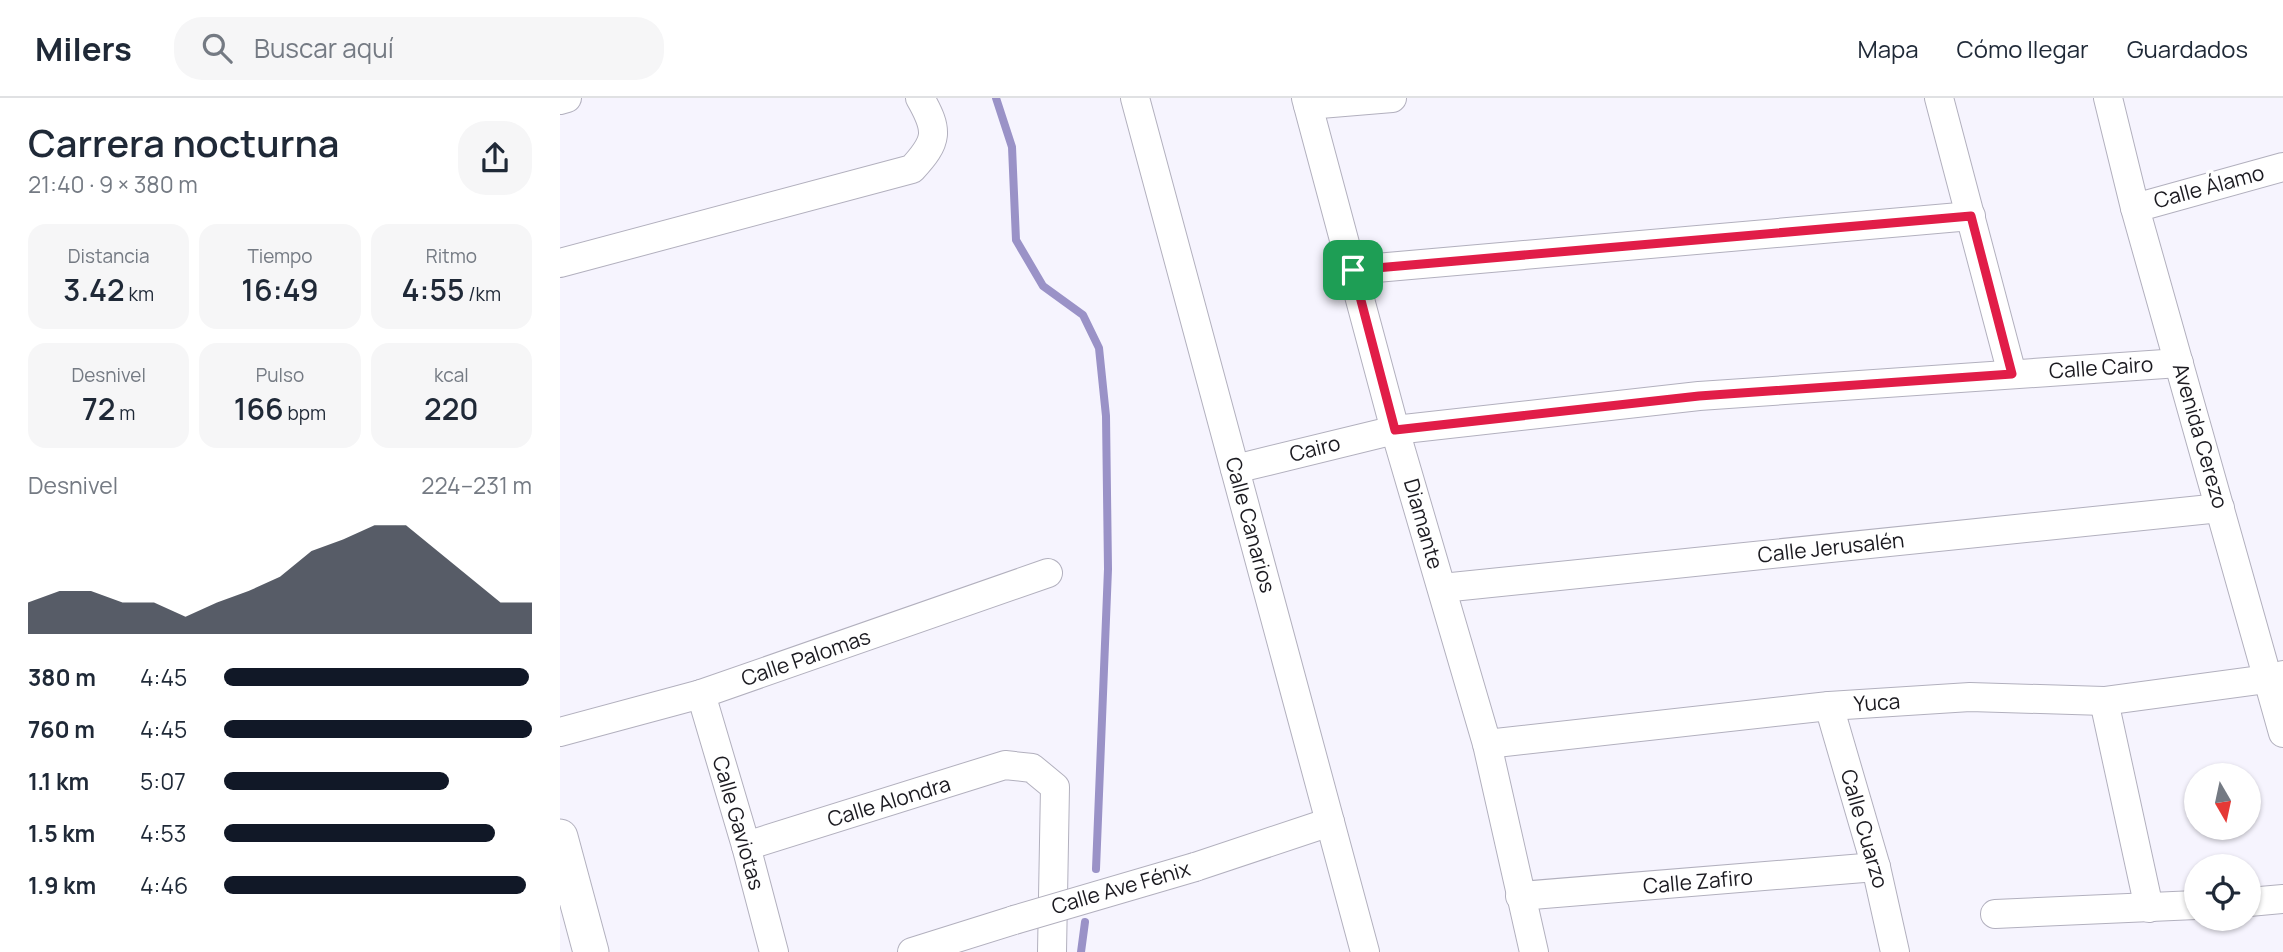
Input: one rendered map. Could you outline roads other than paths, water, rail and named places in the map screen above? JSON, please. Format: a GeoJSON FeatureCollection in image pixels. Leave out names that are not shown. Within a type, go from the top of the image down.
{"type":"FeatureCollection","features":[{"type":"Feature","properties":{"kind":"street"},"geometry":{"type":"LineString","coordinates":[[560,100],[567,98]]}},
{"type":"Feature","properties":{"kind":"street"},"geometry":{"type":"LineString","coordinates":[[560,263],[912,169],[931,148],[933,121],[920,98]]}},
{"type":"Feature","properties":{"kind":"street","name":"Calle Canarios"},"geometry":{"type":"LineString","coordinates":[[1135,98],[1365,952]]}},
{"type":"Feature","properties":{"kind":"street"},"geometry":{"type":"LineString","coordinates":[[1307,102],[1392,98]]}},
{"type":"Feature","properties":{"kind":"street"},"geometry":{"type":"LineString","coordinates":[[1939,98],[2012,374]]}},
{"type":"Feature","properties":{"kind":"street","name":"Avenida Cerezo"},"geometry":{"type":"LineString","coordinates":[[2108,98],[2135,208],[2220,508],[2275,677],[2283,733]]}},
{"type":"Feature","properties":{"kind":"street","name":"Diamante"},"geometry":{"type":"LineString","coordinates":[[1307,102],[1395,430],[1487,744],[1534,952]]}},
{"type":"Feature","properties":{"kind":"street","name":"Calle Álamo"},"geometry":{"type":"LineString","coordinates":[[2135,208],[2283,167]]}},
{"type":"Feature","properties":{"kind":"street"},"geometry":{"type":"LineString","coordinates":[[1353,270],[1971,216]]}},
{"type":"Feature","properties":{"kind":"street","name":"Calle Cairo"},"geometry":{"type":"LineString","coordinates":[[1395,430],[1699,396],[2179,363]]}},
{"type":"Feature","properties":{"kind":"street","name":"Cairo"},"geometry":{"type":"LineString","coordinates":[[1235,469],[1395,430]]}},
{"type":"Feature","properties":{"kind":"street","name":"Calle Jerusalén"},"geometry":{"type":"LineString","coordinates":[[1442,588],[2220,508]]}},
{"type":"Feature","properties":{"kind":"street","name":"Calle Palomas"},"geometry":{"type":"LineString","coordinates":[[560,732],[701,694],[1048,573]]}},
{"type":"Feature","properties":{"kind":"street","name":"Yuca"},"geometry":{"type":"LineString","coordinates":[[1487,744],[1829,706],[1970,697],[2104,701],[2275,677]]}},
{"type":"Feature","properties":{"kind":"street","name":"Calle Gaviotas"},"geometry":{"type":"LineString","coordinates":[[701,694],[774,952]]}},
{"type":"Feature","properties":{"kind":"street"},"geometry":{"type":"LineString","coordinates":[[2104,701],[2149,908]]}},
{"type":"Feature","properties":{"kind":"street","name":"Calle Cuarzo"},"geometry":{"type":"LineString","coordinates":[[1829,706],[1876,867],[1895,952]]}},
{"type":"Feature","properties":{"kind":"street","name":"Calle Alondra"},"geometry":{"type":"LineString","coordinates":[[746,846],[1005,765],[1032,768],[1055,787],[1052,952]]}},
{"type":"Feature","properties":{"kind":"street","name":"Calle Ave Fénix"},"geometry":{"type":"LineString","coordinates":[[912,952],[1195,867],[1329,822]]}},
{"type":"Feature","properties":{"kind":"street"},"geometry":{"type":"LineString","coordinates":[[560,837],[591,952]]}},
{"type":"Feature","properties":{"kind":"street","name":"Calle Zafiro"},"geometry":{"type":"LineString","coordinates":[[1520,896],[1876,867]]}},
{"type":"Feature","properties":{"kind":"street"},"geometry":{"type":"LineString","coordinates":[[2261,901],[2283,899]]}},
{"type":"Feature","properties":{"kind":"street"},"geometry":{"type":"LineString","coordinates":[[1995,914],[2184,906]]}},
{"type":"Feature","properties":{"kind":"waterway"},"geometry":{"type":"LineString","coordinates":[[996,98],[1012,147],[1016,240],[1043,286],[1083,315],[1099,348],[1106,416],[1108,569],[1096,869]]}},
{"type":"Feature","properties":{"kind":"waterway"},"geometry":{"type":"LineString","coordinates":[[1081,952],[1085,922]]}}]}
